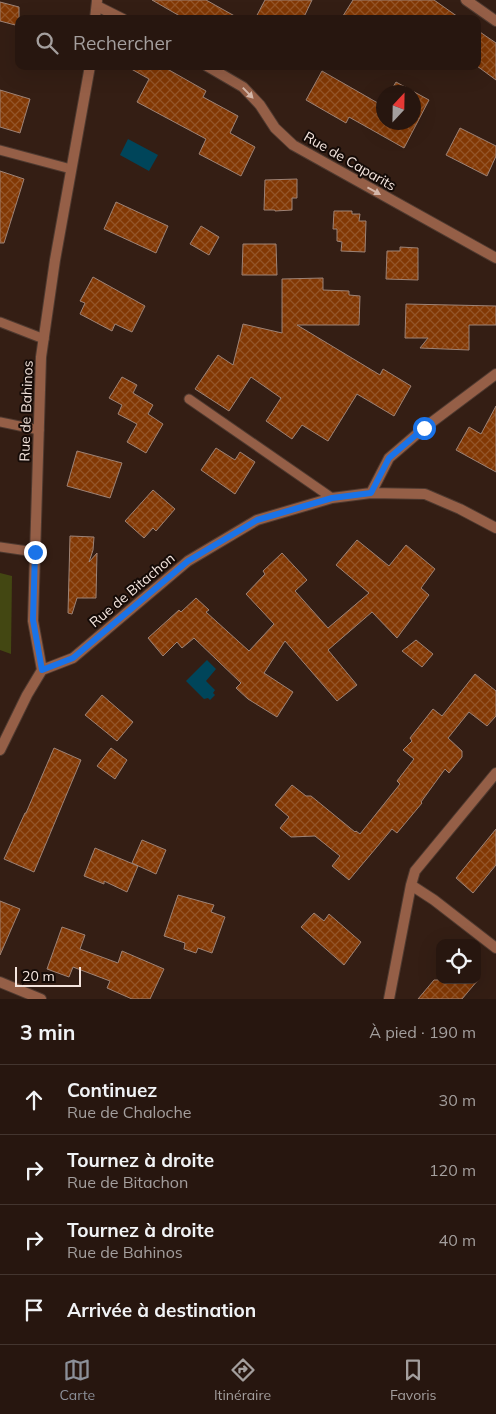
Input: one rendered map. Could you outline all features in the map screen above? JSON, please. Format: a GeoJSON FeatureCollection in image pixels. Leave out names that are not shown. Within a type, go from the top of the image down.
{"type":"FeatureCollection","features":[{"type":"Feature","properties":{"kind":"street"},"geometry":{"type":"LineString","coordinates":[[466,0],[496,21]]}},
{"type":"Feature","properties":{"kind":"street"},"geometry":{"type":"LineString","coordinates":[[97,3],[116,15]]}},
{"type":"Feature","properties":{"kind":"street","name":"Rue de Bahinos"},"geometry":{"type":"LineString","coordinates":[[42,670],[33,620],[41,357],[71,169],[89,70]]}},
{"type":"Feature","properties":{"kind":"street","name":"Rue de Caparits"},"geometry":{"type":"LineString","coordinates":[[215,70],[243,87],[260,105],[276,128],[293,145],[496,258]]}},
{"type":"Feature","properties":{"kind":"street"},"geometry":{"type":"LineString","coordinates":[[371,493],[389,458],[424,428],[496,374]]}},
{"type":"Feature","properties":{"kind":"street","name":"Rue de Bitachon"},"geometry":{"type":"LineString","coordinates":[[42,670],[73,658],[188,561],[257,520],[332,498],[371,493],[425,494],[460,509],[496,528]]}},
{"type":"Feature","properties":{"kind":"street"},"geometry":{"type":"LineString","coordinates":[[0,750],[27,695],[42,670]]}},
{"type":"Feature","properties":{"kind":"street"},"geometry":{"type":"LineString","coordinates":[[389,999],[415,871],[496,773]]}},
{"type":"Feature","properties":{"kind":"street"},"geometry":{"type":"LineString","coordinates":[[411,885],[434,900],[496,948]]}},
{"type":"Feature","properties":{"kind":"street"},"geometry":{"type":"LineString","coordinates":[[0,982],[41,999]]}},
{"type":"Feature","properties":{"kind":"lane"},"geometry":{"type":"LineString","coordinates":[[0,150],[71,169]]}},
{"type":"Feature","properties":{"kind":"lane"},"geometry":{"type":"LineString","coordinates":[[0,322],[44,339]]}},
{"type":"Feature","properties":{"kind":"lane"},"geometry":{"type":"LineString","coordinates":[[189,399],[332,498]]}},
{"type":"Feature","properties":{"kind":"lane"},"geometry":{"type":"LineString","coordinates":[[0,422],[39,430]]}},
{"type":"Feature","properties":{"kind":"lane"},"geometry":{"type":"LineString","coordinates":[[0,547],[35,552]]}},
{"type":"Feature","properties":{"kind":"green space"},"geometry":{"type":"Polygon","coordinates":[[[0,573],[12,576],[11,654],[0,650],[0,573]]]}},
{"type":"Feature","properties":{"kind":"water"},"geometry":{"type":"Polygon","coordinates":[[[128,139],[158,155],[149,171],[120,155],[128,139]]]}},
{"type":"Feature","properties":{"kind":"water"},"geometry":{"type":"Polygon","coordinates":[[[207,660],[216,669],[206,681],[215,690],[213,693],[215,695],[210,700],[208,698],[204,699],[186,681],[207,660]]]}},
{"type":"Feature","properties":{"kind":"building"},"geometry":{"type":"Polygon","coordinates":[[[152,0],[206,0],[233,15],[178,15],[152,0]]]}},
{"type":"Feature","properties":{"kind":"building"},"geometry":{"type":"Polygon","coordinates":[[[265,0],[312,0],[305,15],[257,15],[265,0]]]}},
{"type":"Feature","properties":{"kind":"building"},"geometry":{"type":"Polygon","coordinates":[[[353,0],[434,0],[455,15],[344,15],[353,0]]]}},
{"type":"Feature","properties":{"kind":"building"},"geometry":{"type":"Polygon","coordinates":[[[0,2],[19,7],[19,15],[15,15],[15,25],[0,21],[0,2]]]}},
{"type":"Feature","properties":{"kind":"building"},"geometry":{"type":"Polygon","coordinates":[[[481,33],[496,43],[496,80],[481,69],[481,33]]]}},
{"type":"Feature","properties":{"kind":"building"},"geometry":{"type":"Polygon","coordinates":[[[133,70],[169,70],[206,91],[203,97],[238,116],[230,133],[255,147],[241,176],[199,154],[206,139],[137,102],[149,79],[133,70]]]}},
{"type":"Feature","properties":{"kind":"building"},"geometry":{"type":"Polygon","coordinates":[[[322,71],[376,102],[376,130],[413,130],[404,148],[349,117],[346,123],[306,100],[322,71]]]}},
{"type":"Feature","properties":{"kind":"building"},"geometry":{"type":"Polygon","coordinates":[[[0,90],[30,99],[20,133],[0,127],[0,90]]]}},
{"type":"Feature","properties":{"kind":"building"},"geometry":{"type":"Polygon","coordinates":[[[421,96],[429,100],[421,115],[421,96]]]}},
{"type":"Feature","properties":{"kind":"building"},"geometry":{"type":"Polygon","coordinates":[[[460,128],[496,146],[496,156],[487,176],[446,155],[460,128]]]}},
{"type":"Feature","properties":{"kind":"building"},"geometry":{"type":"Polygon","coordinates":[[[0,171],[24,179],[4,243],[0,243],[0,171]]]}},
{"type":"Feature","properties":{"kind":"building"},"geometry":{"type":"Polygon","coordinates":[[[297,179],[297,198],[292,198],[292,210],[264,210],[265,180],[297,179]]]}},
{"type":"Feature","properties":{"kind":"building"},"geometry":{"type":"Polygon","coordinates":[[[116,202],[168,226],[156,253],[104,229],[116,202]]]}},
{"type":"Feature","properties":{"kind":"building"},"geometry":{"type":"Polygon","coordinates":[[[334,211],[352,211],[352,214],[360,214],[359,221],[366,221],[365,252],[341,251],[342,242],[337,241],[337,229],[333,229],[334,211]]]}},
{"type":"Feature","properties":{"kind":"building"},"geometry":{"type":"Polygon","coordinates":[[[201,226],[219,237],[209,255],[190,244],[201,226]]]}},
{"type":"Feature","properties":{"kind":"building"},"geometry":{"type":"Polygon","coordinates":[[[243,244],[276,244],[277,275],[242,275],[243,244]]]}},
{"type":"Feature","properties":{"kind":"building"},"geometry":{"type":"Polygon","coordinates":[[[400,247],[418,248],[418,280],[386,279],[387,251],[400,251],[400,247]]]}},
{"type":"Feature","properties":{"kind":"building"},"geometry":{"type":"Polygon","coordinates":[[[93,277],[145,306],[132,332],[115,324],[112,331],[80,314],[85,303],[80,301],[93,277]]]}},
{"type":"Feature","properties":{"kind":"building"},"geometry":{"type":"Polygon","coordinates":[[[323,278],[323,290],[349,291],[349,295],[360,296],[359,325],[297,325],[380,375],[383,369],[411,386],[394,416],[357,394],[328,441],[302,425],[292,439],[266,421],[281,398],[251,377],[229,411],[195,389],[218,355],[233,365],[243,324],[282,333],[282,279],[323,278]]]}},
{"type":"Feature","properties":{"kind":"building"},"geometry":{"type":"Polygon","coordinates":[[[406,304],[496,306],[496,325],[469,325],[469,350],[420,348],[428,338],[405,338],[406,304]]]}},
{"type":"Feature","properties":{"kind":"building"},"geometry":{"type":"Polygon","coordinates":[[[122,377],[137,385],[133,393],[153,405],[148,414],[163,424],[146,453],[127,442],[137,424],[118,414],[122,405],[109,398],[122,377]]]}},
{"type":"Feature","properties":{"kind":"building"},"geometry":{"type":"Polygon","coordinates":[[[496,406],[496,472],[456,450],[469,427],[481,434],[496,406]]]}},
{"type":"Feature","properties":{"kind":"building"},"geometry":{"type":"Polygon","coordinates":[[[216,448],[235,460],[240,452],[255,462],[235,494],[201,470],[216,448]]]}},
{"type":"Feature","properties":{"kind":"building"},"geometry":{"type":"Polygon","coordinates":[[[77,451],[122,463],[110,498],[67,486],[77,451]]]}},
{"type":"Feature","properties":{"kind":"building"},"geometry":{"type":"Polygon","coordinates":[[[153,490],[175,509],[156,531],[153,528],[144,538],[125,521],[153,490]]]}},
{"type":"Feature","properties":{"kind":"building"},"geometry":{"type":"Polygon","coordinates":[[[70,536],[94,537],[93,550],[89,562],[97,553],[96,598],[77,598],[72,614],[68,613],[70,536]]]}},
{"type":"Feature","properties":{"kind":"building"},"geometry":{"type":"Polygon","coordinates":[[[357,540],[389,566],[406,545],[435,569],[421,588],[429,595],[397,638],[372,612],[328,650],[357,685],[337,701],[285,641],[264,673],[293,692],[277,717],[248,699],[236,688],[241,683],[194,638],[182,648],[177,642],[163,656],[148,638],[179,610],[181,612],[196,598],[209,610],[206,612],[249,651],[274,624],[246,594],[265,574],[263,571],[282,553],[307,580],[295,591],[328,628],[369,593],[336,565],[357,540]]]}},
{"type":"Feature","properties":{"kind":"building"},"geometry":{"type":"Polygon","coordinates":[[[416,640],[433,654],[422,667],[402,651],[416,640]]]}},
{"type":"Feature","properties":{"kind":"building"},"geometry":{"type":"Polygon","coordinates":[[[475,674],[496,691],[496,716],[487,726],[469,712],[448,738],[462,751],[462,757],[449,773],[445,769],[422,803],[397,833],[392,829],[349,880],[332,866],[340,856],[315,836],[291,837],[280,828],[289,817],[275,805],[292,785],[306,796],[311,796],[360,834],[400,784],[397,781],[414,759],[403,750],[412,741],[410,738],[433,709],[442,716],[475,674]]]}},
{"type":"Feature","properties":{"kind":"building"},"geometry":{"type":"Polygon","coordinates":[[[102,695],[133,722],[117,741],[85,715],[102,695]]]}},
{"type":"Feature","properties":{"kind":"building"},"geometry":{"type":"Polygon","coordinates":[[[54,748],[81,760],[34,872],[4,859],[54,748]]]}},
{"type":"Feature","properties":{"kind":"building"},"geometry":{"type":"Polygon","coordinates":[[[111,748],[127,760],[115,779],[97,766],[111,748]]]}},
{"type":"Feature","properties":{"kind":"building"},"geometry":{"type":"Polygon","coordinates":[[[496,829],[496,865],[473,893],[456,878],[496,829]]]}},
{"type":"Feature","properties":{"kind":"building"},"geometry":{"type":"Polygon","coordinates":[[[142,840],[166,850],[156,874],[132,863],[142,840]]]}},
{"type":"Feature","properties":{"kind":"building"},"geometry":{"type":"Polygon","coordinates":[[[95,848],[138,866],[127,892],[104,881],[104,884],[84,876],[95,848]]]}},
{"type":"Feature","properties":{"kind":"building"},"geometry":{"type":"Polygon","coordinates":[[[178,895],[214,905],[211,912],[225,917],[212,953],[198,948],[196,953],[184,949],[185,943],[164,936],[178,895]]]}},
{"type":"Feature","properties":{"kind":"building"},"geometry":{"type":"Polygon","coordinates":[[[0,901],[20,909],[0,955],[0,901]]]}},
{"type":"Feature","properties":{"kind":"building"},"geometry":{"type":"Polygon","coordinates":[[[314,913],[324,921],[329,914],[361,942],[344,965],[301,927],[314,913]]]}},
{"type":"Feature","properties":{"kind":"building"},"geometry":{"type":"Polygon","coordinates":[[[62,927],[85,935],[80,949],[118,963],[122,951],[164,969],[150,999],[132,999],[107,988],[110,981],[73,967],[69,977],[47,969],[62,927]]]}},
{"type":"Feature","properties":{"kind":"building"},"geometry":{"type":"Polygon","coordinates":[[[434,980],[436,980],[436,984],[475,984],[462,999],[418,999],[434,980]]]}},
{"type":"Feature","properties":{"kind":"route"},"geometry":{"type":"LineString","coordinates":[[35,552],[33,620],[42,670],[73,658],[188,561],[257,520],[332,498],[371,493],[389,458],[424,428]]}}]}
